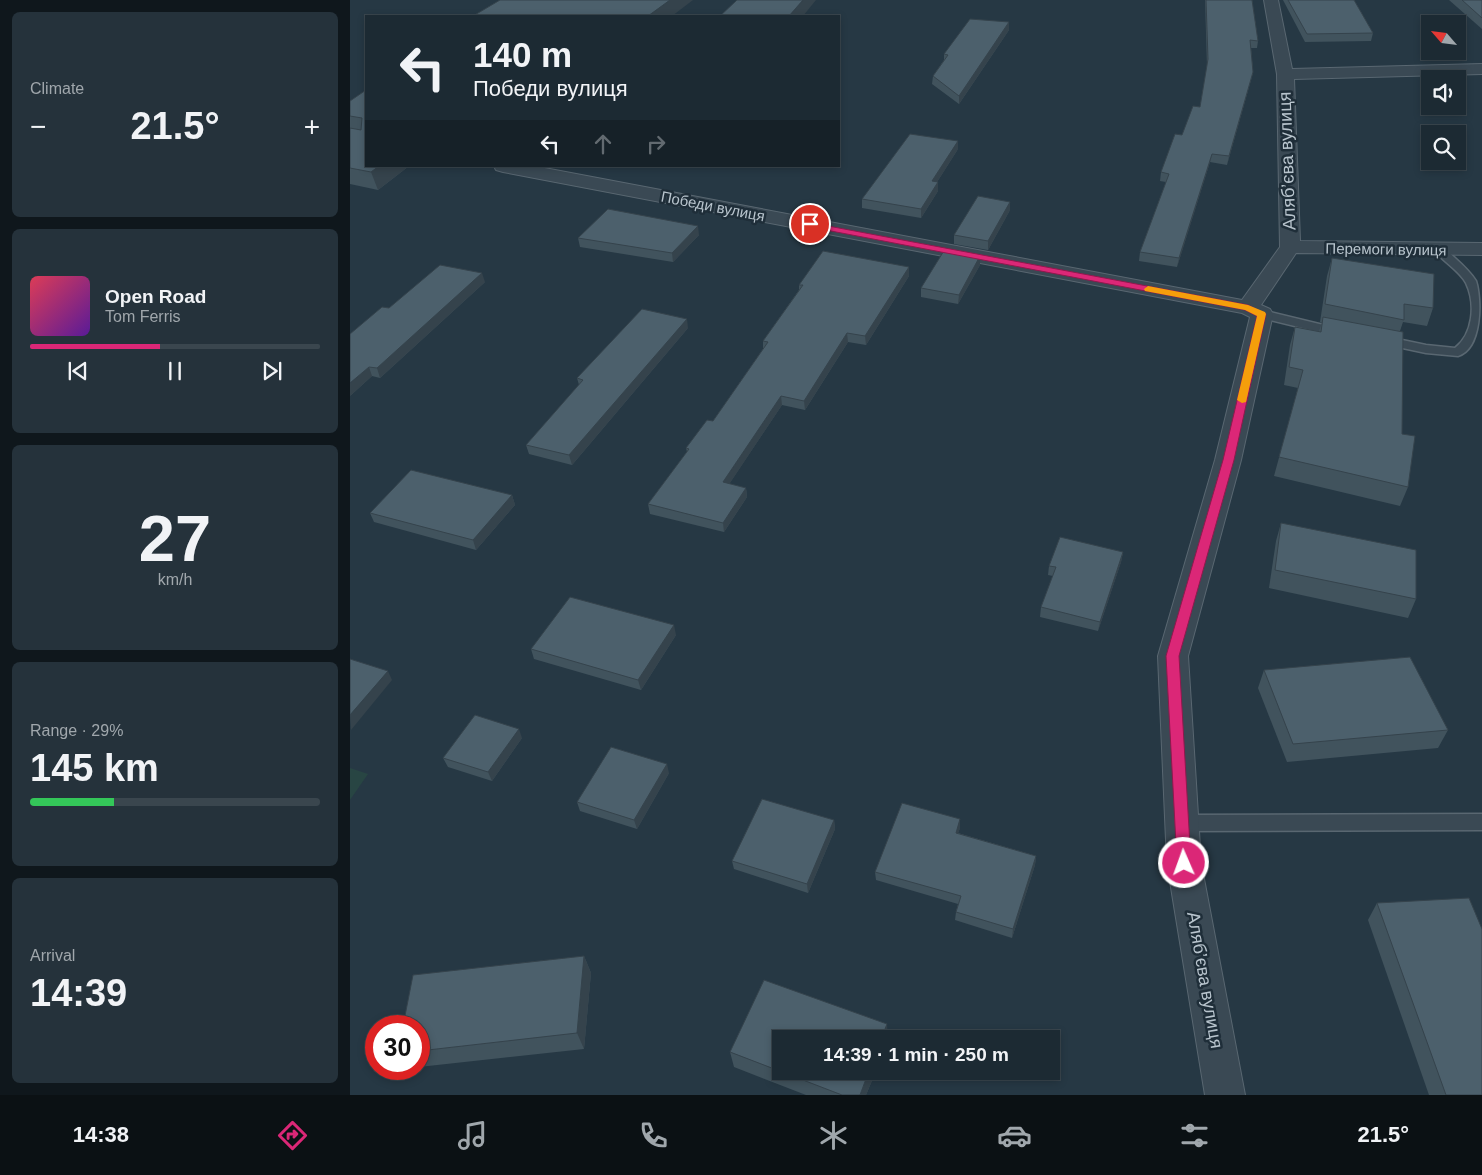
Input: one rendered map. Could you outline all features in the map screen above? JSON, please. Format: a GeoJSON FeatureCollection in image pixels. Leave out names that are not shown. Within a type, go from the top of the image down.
{"type":"FeatureCollection","features":[{"type":"Feature","properties":{"kind":"street","name":"Аляб’єва вулиця"},"geometry":{"type":"LineString","coordinates":[[1225,1095],[1184,863],[1173,656],[1228,460],[1255,311],[1290,247],[1284,74],[1271,0]]}},
{"type":"Feature","properties":{"kind":"street"},"geometry":{"type":"LineString","coordinates":[[1284,74],[1482,69]]}},
{"type":"Feature","properties":{"kind":"street","name":"Победи вулиця"},"geometry":{"type":"LineString","coordinates":[[508,167],[1255,311]]}},
{"type":"Feature","properties":{"kind":"street","name":"Перемоги вулиця"},"geometry":{"type":"LineString","coordinates":[[1290,247],[1482,249]]}},
{"type":"Feature","properties":{"kind":"lane"},"geometry":{"type":"LineString","coordinates":[[1374,339],[1426,349],[1458,352],[1468,344],[1479,311],[1471,282],[1439,249]]}},
{"type":"Feature","properties":{"kind":"lane"},"geometry":{"type":"LineString","coordinates":[[1255,311],[1305,326],[1356,335]]}},
{"type":"Feature","properties":{"kind":"lane"},"geometry":{"type":"LineString","coordinates":[[1182,823],[1482,822]]}},
{"type":"Feature","properties":{"kind":"green space"},"geometry":{"type":"Polygon","coordinates":[[[350,768],[368,774],[350,800],[350,768]]]}},
{"type":"Feature","properties":{"kind":"building"},"geometry":{"type":"Polygon","coordinates":[[[500,0],[670,0],[649,15],[475,15],[500,0]]]}},
{"type":"Feature","properties":{"kind":"building"},"geometry":{"type":"Polygon","coordinates":[[[737,0],[803,0],[790,15],[721,15],[737,0]]]}},
{"type":"Feature","properties":{"kind":"building"},"geometry":{"type":"Polygon","coordinates":[[[1206,0],[1252,0],[1258,41],[1250,40],[1253,72],[1229,156],[1212,154],[1179,258],[1140,252],[1169,174],[1161,172],[1175,134],[1182,135],[1193,106],[1200,107],[1208,59],[1206,0]]]}},
{"type":"Feature","properties":{"kind":"building"},"geometry":{"type":"Polygon","coordinates":[[[1288,0],[1354,0],[1373,33],[1307,34],[1288,0]]]}},
{"type":"Feature","properties":{"kind":"building"},"geometry":{"type":"Polygon","coordinates":[[[1462,0],[1482,0],[1482,18],[1462,0]]]}},
{"type":"Feature","properties":{"kind":"building"},"geometry":{"type":"Polygon","coordinates":[[[970,19],[1009,22],[959,96],[933,76],[948,55],[944,54],[970,19]]]}},
{"type":"Feature","properties":{"kind":"building"},"geometry":{"type":"Polygon","coordinates":[[[365,91],[365,167],[378,167],[371,172],[350,168],[350,128],[361,130],[362,118],[350,116],[350,101],[365,91]]]}},
{"type":"Feature","properties":{"kind":"building"},"geometry":{"type":"Polygon","coordinates":[[[910,134],[958,141],[932,181],[938,182],[921,209],[862,199],[910,134]]]}},
{"type":"Feature","properties":{"kind":"building"},"geometry":{"type":"Polygon","coordinates":[[[978,196],[1010,202],[988,241],[954,235],[978,196]]]}},
{"type":"Feature","properties":{"kind":"building"},"geometry":{"type":"Polygon","coordinates":[[[608,209],[698,226],[672,253],[578,238],[608,209]]]}},
{"type":"Feature","properties":{"kind":"building"},"geometry":{"type":"Polygon","coordinates":[[[945,249],[980,256],[959,295],[921,288],[945,249]]]}},
{"type":"Feature","properties":{"kind":"building"},"geometry":{"type":"Polygon","coordinates":[[[823,251],[909,267],[865,336],[847,333],[804,401],[781,396],[723,482],[746,488],[723,523],[648,504],[689,449],[686,448],[707,420],[713,421],[768,342],[763,341],[803,285],[799,285],[823,251]]]}},
{"type":"Feature","properties":{"kind":"building"},"geometry":{"type":"Polygon","coordinates":[[[1332,258],[1434,274],[1433,308],[1404,304],[1404,320],[1325,304],[1332,258]]]}},
{"type":"Feature","properties":{"kind":"building"},"geometry":{"type":"Polygon","coordinates":[[[440,265],[482,273],[377,368],[369,367],[350,383],[350,334],[382,307],[389,308],[440,265]]]}},
{"type":"Feature","properties":{"kind":"building"},"geometry":{"type":"Polygon","coordinates":[[[642,309],[687,319],[569,455],[526,445],[583,380],[577,378],[642,309]]]}},
{"type":"Feature","properties":{"kind":"building"},"geometry":{"type":"Polygon","coordinates":[[[1323,317],[1403,332],[1402,434],[1415,436],[1408,487],[1279,457],[1303,370],[1289,367],[1295,327],[1321,332],[1323,317]]]}},
{"type":"Feature","properties":{"kind":"building"},"geometry":{"type":"Polygon","coordinates":[[[411,470],[512,495],[473,540],[370,513],[411,470]]]}},
{"type":"Feature","properties":{"kind":"building"},"geometry":{"type":"Polygon","coordinates":[[[1281,523],[1416,550],[1416,599],[1275,570],[1281,523]]]}},
{"type":"Feature","properties":{"kind":"building"},"geometry":{"type":"Polygon","coordinates":[[[1060,537],[1123,552],[1100,622],[1041,607],[1056,567],[1049,566],[1060,537]]]}},
{"type":"Feature","properties":{"kind":"building"},"geometry":{"type":"Polygon","coordinates":[[[570,597],[674,625],[638,680],[531,649],[570,597]]]}},
{"type":"Feature","properties":{"kind":"building"},"geometry":{"type":"Polygon","coordinates":[[[1410,657],[1448,730],[1293,744],[1264,670],[1410,657]]]}},
{"type":"Feature","properties":{"kind":"building"},"geometry":{"type":"Polygon","coordinates":[[[350,659],[388,671],[350,715],[350,659]]]}},
{"type":"Feature","properties":{"kind":"building"},"geometry":{"type":"Polygon","coordinates":[[[475,715],[519,729],[488,772],[443,758],[475,715]]]}},
{"type":"Feature","properties":{"kind":"building"},"geometry":{"type":"Polygon","coordinates":[[[611,747],[667,764],[634,820],[577,802],[611,747]]]}},
{"type":"Feature","properties":{"kind":"building"},"geometry":{"type":"Polygon","coordinates":[[[762,799],[834,820],[807,884],[732,861],[762,799]]]}},
{"type":"Feature","properties":{"kind":"building"},"geometry":{"type":"Polygon","coordinates":[[[902,803],[960,819],[956,833],[1036,856],[1013,929],[956,912],[961,896],[875,872],[902,803]]]}},
{"type":"Feature","properties":{"kind":"building"},"geometry":{"type":"Polygon","coordinates":[[[1469,898],[1482,929],[1482,1095],[1446,1095],[1377,903],[1469,898]]]}},
{"type":"Feature","properties":{"kind":"building"},"geometry":{"type":"Polygon","coordinates":[[[584,956],[577,1033],[430,1050],[430,1015],[405,1015],[413,975],[584,956]]]}},
{"type":"Feature","properties":{"kind":"building"},"geometry":{"type":"Polygon","coordinates":[[[764,980],[887,1024],[885,1030],[772,1030],[772,1068],[730,1052],[764,980]]]}},
{"type":"Feature","properties":{"kind":"building"},"geometry":{"type":"Polygon","coordinates":[[[803,1080],[866,1080],[860,1095],[842,1095],[803,1080]]]}},
{"type":"Feature","properties":{"kind":"slow traffic"},"geometry":{"type":"LineString","coordinates":[[1148,289],[1248,308],[1262,314],[1242,400]]}},
{"type":"Feature","properties":{"kind":"route"},"geometry":{"type":"LineString","coordinates":[[810,224],[1248,308],[1262,314],[1228,460],[1173,656],[1184,863]]}}]}
